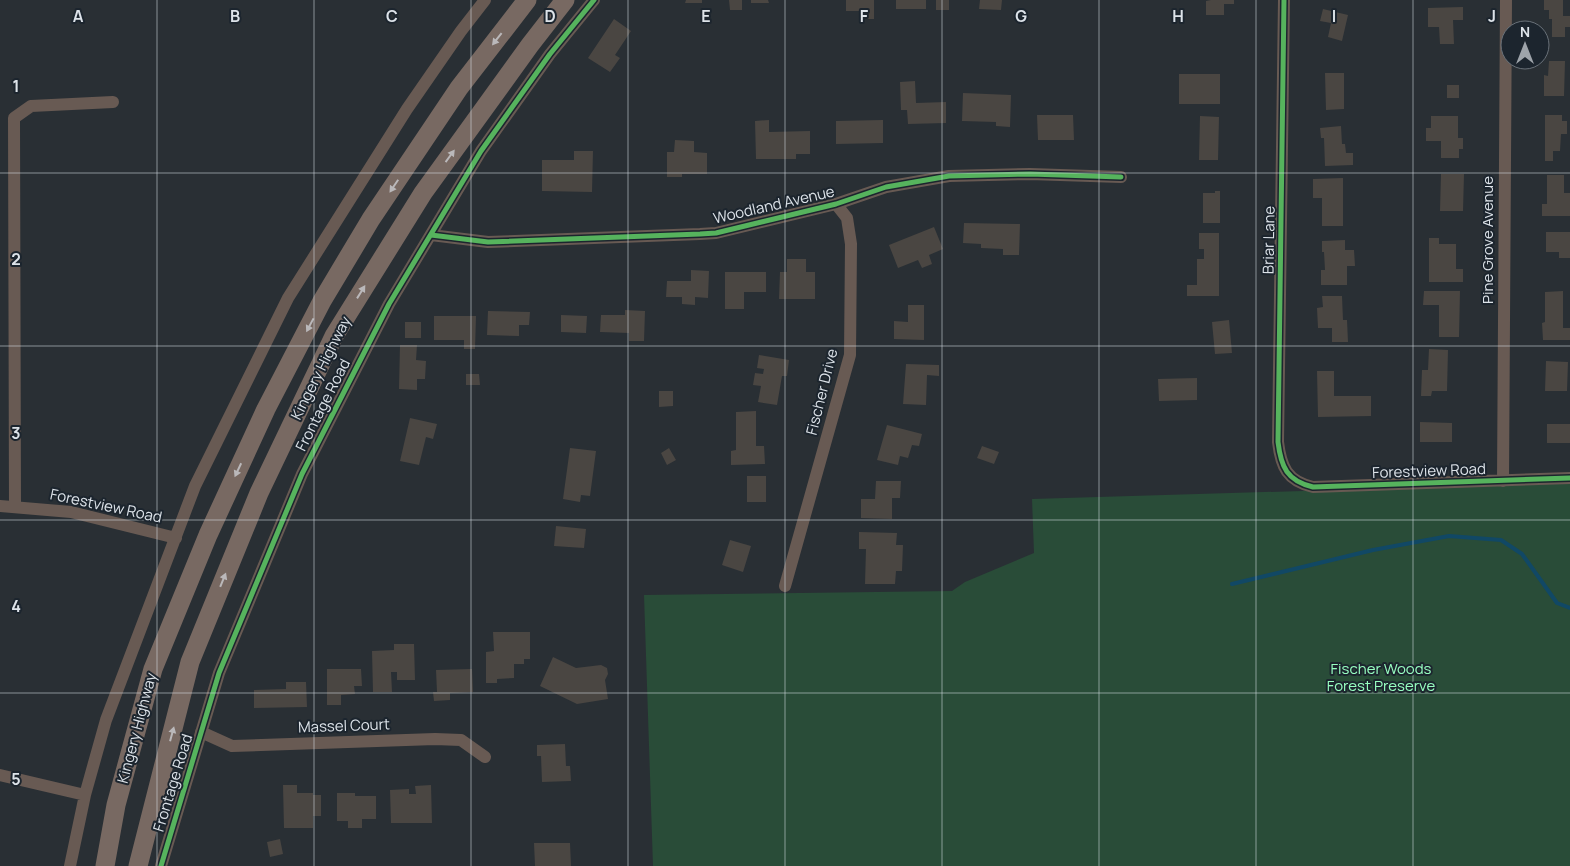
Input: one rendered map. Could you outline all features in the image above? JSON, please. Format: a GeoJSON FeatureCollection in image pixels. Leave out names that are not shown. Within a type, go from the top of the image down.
{"type":"FeatureCollection","features":[{"type":"Feature","properties":{"kind":"highway","name":"Kingery Highway"},"geometry":{"type":"LineString","coordinates":[[105,866],[116,805],[153,669],[208,535],[266,409],[322,301],[371,219],[459,88],[527,0]]}},
{"type":"Feature","properties":{"kind":"highway","name":"Kingery Highway"},"geometry":{"type":"LineString","coordinates":[[138,866],[190,662],[259,493],[334,336],[423,193],[530,45],[565,0]]}},
{"type":"Feature","properties":{"kind":"street"},"geometry":{"type":"LineString","coordinates":[[70,866],[85,795],[106,720],[195,486],[288,298],[407,109],[485,0]]}},
{"type":"Feature","properties":{"kind":"street","name":"Frontage Road"},"geometry":{"type":"LineString","coordinates":[[161,866],[219,673],[302,474],[389,304],[481,151],[550,54],[594,0]]}},
{"type":"Feature","properties":{"kind":"street","name":"Briar Lane"},"geometry":{"type":"LineString","coordinates":[[1284,0],[1278,442],[1284,468],[1291,477]]}},
{"type":"Feature","properties":{"kind":"street","name":"Pine Grove Avenue"},"geometry":{"type":"LineString","coordinates":[[1503,481],[1506,0]]}},
{"type":"Feature","properties":{"kind":"street"},"geometry":{"type":"LineString","coordinates":[[15,506],[14,118],[31,106],[113,102]]}},
{"type":"Feature","properties":{"kind":"street","name":"Woodland Avenue"},"geometry":{"type":"LineString","coordinates":[[431,235],[488,242],[716,233],[836,204],[886,187],[949,176],[1030,174],[1121,177]]}},
{"type":"Feature","properties":{"kind":"street","name":"Fischer Drive"},"geometry":{"type":"LineString","coordinates":[[785,586],[850,355],[851,244],[847,218],[836,204]]}},
{"type":"Feature","properties":{"kind":"street","name":"Forestview Road"},"geometry":{"type":"LineString","coordinates":[[1291,477],[1300,484],[1313,487],[1570,478]]}},
{"type":"Feature","properties":{"kind":"street","name":"Forestview Road"},"geometry":{"type":"LineString","coordinates":[[0,506],[70,512],[176,538]]}},
{"type":"Feature","properties":{"kind":"street","name":"Massel Court"},"geometry":{"type":"LineString","coordinates":[[201,732],[232,746],[435,739],[461,740],[485,758]]}},
{"type":"Feature","properties":{"kind":"street"},"geometry":{"type":"LineString","coordinates":[[0,775],[85,795]]}},
{"type":"Feature","properties":{"kind":"green space","name":"Fischer Woods Forest Preserve"},"geometry":{"type":"Polygon","coordinates":[[[1570,483],[1570,866],[653,866],[644,595],[952,591],[965,582],[1034,553],[1032,499],[1570,483]]]}},
{"type":"Feature","properties":{"kind":"building"},"geometry":{"type":"Polygon","coordinates":[[[686,0],[702,0],[702,3],[685,3],[686,0]]]}},
{"type":"Feature","properties":{"kind":"building"},"geometry":{"type":"Polygon","coordinates":[[[729,0],[742,0],[742,10],[730,10],[729,0]]]}},
{"type":"Feature","properties":{"kind":"building"},"geometry":{"type":"Polygon","coordinates":[[[751,0],[768,0],[769,3],[751,3],[751,0]]]}},
{"type":"Feature","properties":{"kind":"building"},"geometry":{"type":"Polygon","coordinates":[[[846,0],[874,0],[874,19],[863,19],[863,11],[846,11],[846,0]]]}},
{"type":"Feature","properties":{"kind":"building"},"geometry":{"type":"Polygon","coordinates":[[[896,0],[926,0],[926,9],[896,9],[896,0]]]}},
{"type":"Feature","properties":{"kind":"building"},"geometry":{"type":"Polygon","coordinates":[[[936,0],[949,0],[949,10],[936,10],[936,0]]]}},
{"type":"Feature","properties":{"kind":"building"},"geometry":{"type":"Polygon","coordinates":[[[980,0],[1002,0],[1001,10],[979,9],[980,0]]]}},
{"type":"Feature","properties":{"kind":"building"},"geometry":{"type":"Polygon","coordinates":[[[1234,0],[1234,4],[1224,4],[1224,15],[1206,15],[1206,1],[1234,0]]]}},
{"type":"Feature","properties":{"kind":"building"},"geometry":{"type":"Polygon","coordinates":[[[1544,0],[1563,0],[1563,16],[1570,16],[1570,27],[1565,27],[1565,37],[1552,37],[1552,19],[1549,19],[1549,10],[1544,10],[1544,0]]]}},
{"type":"Feature","properties":{"kind":"building"},"geometry":{"type":"Polygon","coordinates":[[[1463,7],[1463,20],[1453,20],[1454,44],[1440,44],[1439,27],[1428,27],[1428,8],[1463,7]]]}},
{"type":"Feature","properties":{"kind":"building"},"geometry":{"type":"Polygon","coordinates":[[[1323,9],[1348,15],[1342,41],[1328,37],[1331,23],[1320,21],[1323,9]]]}},
{"type":"Feature","properties":{"kind":"building"},"geometry":{"type":"Polygon","coordinates":[[[614,19],[631,31],[615,55],[620,58],[610,72],[588,58],[614,19]]]}},
{"type":"Feature","properties":{"kind":"building"},"geometry":{"type":"Polygon","coordinates":[[[1550,61],[1565,61],[1564,96],[1544,96],[1544,75],[1548,76],[1550,61]]]}},
{"type":"Feature","properties":{"kind":"building"},"geometry":{"type":"Polygon","coordinates":[[[1325,73],[1344,73],[1344,109],[1326,110],[1325,73]]]}},
{"type":"Feature","properties":{"kind":"building"},"geometry":{"type":"Polygon","coordinates":[[[1179,74],[1220,74],[1220,104],[1179,104],[1179,74]]]}},
{"type":"Feature","properties":{"kind":"building"},"geometry":{"type":"Polygon","coordinates":[[[915,81],[916,103],[946,102],[946,123],[908,124],[907,110],[901,110],[900,82],[915,81]]]}},
{"type":"Feature","properties":{"kind":"building"},"geometry":{"type":"Polygon","coordinates":[[[1447,85],[1459,85],[1459,98],[1447,98],[1447,85]]]}},
{"type":"Feature","properties":{"kind":"building"},"geometry":{"type":"Polygon","coordinates":[[[963,93],[1011,95],[1010,127],[996,126],[996,122],[962,121],[963,93]]]}},
{"type":"Feature","properties":{"kind":"building"},"geometry":{"type":"Polygon","coordinates":[[[1037,115],[1073,115],[1074,140],[1038,140],[1037,115]]]}},
{"type":"Feature","properties":{"kind":"building"},"geometry":{"type":"Polygon","coordinates":[[[1545,115],[1562,115],[1562,121],[1567,121],[1567,134],[1561,134],[1560,151],[1553,151],[1553,161],[1545,161],[1545,115]]]}},
{"type":"Feature","properties":{"kind":"building"},"geometry":{"type":"Polygon","coordinates":[[[1200,116],[1219,117],[1218,160],[1199,160],[1200,116]]]}},
{"type":"Feature","properties":{"kind":"building"},"geometry":{"type":"Polygon","coordinates":[[[1431,116],[1458,116],[1458,138],[1463,138],[1463,149],[1459,149],[1459,158],[1441,158],[1441,141],[1426,141],[1426,128],[1431,128],[1431,116]]]}},
{"type":"Feature","properties":{"kind":"building"},"geometry":{"type":"Polygon","coordinates":[[[769,120],[769,132],[810,131],[810,154],[796,154],[796,159],[756,159],[755,121],[769,120]]]}},
{"type":"Feature","properties":{"kind":"building"},"geometry":{"type":"Polygon","coordinates":[[[883,120],[883,143],[836,144],[836,121],[883,120]]]}},
{"type":"Feature","properties":{"kind":"building"},"geometry":{"type":"Polygon","coordinates":[[[1341,126],[1342,144],[1345,144],[1346,153],[1353,153],[1353,165],[1325,166],[1324,138],[1321,138],[1320,128],[1341,126]]]}},
{"type":"Feature","properties":{"kind":"building"},"geometry":{"type":"Polygon","coordinates":[[[675,140],[694,141],[694,152],[707,153],[707,174],[682,174],[682,177],[667,177],[667,152],[674,152],[675,140]]]}},
{"type":"Feature","properties":{"kind":"building"},"geometry":{"type":"Polygon","coordinates":[[[574,151],[593,151],[592,192],[542,191],[542,160],[574,160],[574,151]]]}},
{"type":"Feature","properties":{"kind":"building"},"geometry":{"type":"Polygon","coordinates":[[[1441,174],[1464,174],[1463,211],[1440,211],[1441,174]]]}},
{"type":"Feature","properties":{"kind":"building"},"geometry":{"type":"Polygon","coordinates":[[[1547,175],[1564,175],[1564,193],[1570,193],[1570,216],[1542,216],[1542,204],[1547,204],[1547,175]]]}},
{"type":"Feature","properties":{"kind":"building"},"geometry":{"type":"Polygon","coordinates":[[[1343,178],[1343,226],[1322,226],[1322,198],[1313,198],[1313,179],[1343,178]]]}},
{"type":"Feature","properties":{"kind":"building"},"geometry":{"type":"Polygon","coordinates":[[[1215,191],[1220,191],[1220,223],[1203,223],[1203,193],[1215,193],[1215,191]]]}},
{"type":"Feature","properties":{"kind":"building"},"geometry":{"type":"Polygon","coordinates":[[[964,223],[1020,224],[1019,255],[1003,255],[1003,249],[981,248],[981,244],[963,243],[964,223]]]}},
{"type":"Feature","properties":{"kind":"building"},"geometry":{"type":"Polygon","coordinates":[[[934,227],[943,249],[929,255],[932,264],[922,268],[918,260],[898,268],[889,245],[934,227]]]}},
{"type":"Feature","properties":{"kind":"building"},"geometry":{"type":"Polygon","coordinates":[[[1546,232],[1570,232],[1570,258],[1559,258],[1559,252],[1546,252],[1546,232]]]}},
{"type":"Feature","properties":{"kind":"building"},"geometry":{"type":"Polygon","coordinates":[[[1199,233],[1219,233],[1219,296],[1187,296],[1187,285],[1197,285],[1197,259],[1204,259],[1204,249],[1199,249],[1199,233]]]}},
{"type":"Feature","properties":{"kind":"building"},"geometry":{"type":"Polygon","coordinates":[[[1429,238],[1439,238],[1439,244],[1456,244],[1456,269],[1463,269],[1463,282],[1429,282],[1429,238]]]}},
{"type":"Feature","properties":{"kind":"building"},"geometry":{"type":"Polygon","coordinates":[[[1345,240],[1345,250],[1354,250],[1355,266],[1347,266],[1347,285],[1321,285],[1321,270],[1325,270],[1322,241],[1345,240]]]}},
{"type":"Feature","properties":{"kind":"building"},"geometry":{"type":"Polygon","coordinates":[[[787,259],[806,259],[806,272],[815,272],[815,299],[779,299],[780,272],[787,272],[787,259]]]}},
{"type":"Feature","properties":{"kind":"building"},"geometry":{"type":"Polygon","coordinates":[[[691,270],[709,271],[708,298],[695,297],[695,305],[682,304],[682,297],[666,297],[667,281],[691,281],[691,270]]]}},
{"type":"Feature","properties":{"kind":"building"},"geometry":{"type":"Polygon","coordinates":[[[725,272],[766,272],[766,292],[744,292],[744,309],[725,309],[725,272]]]}},
{"type":"Feature","properties":{"kind":"building"},"geometry":{"type":"Polygon","coordinates":[[[1424,291],[1460,291],[1459,337],[1439,337],[1439,305],[1423,305],[1424,291]]]}},
{"type":"Feature","properties":{"kind":"building"},"geometry":{"type":"Polygon","coordinates":[[[1563,291],[1563,328],[1570,328],[1570,340],[1543,340],[1542,323],[1545,322],[1545,292],[1563,291]]]}},
{"type":"Feature","properties":{"kind":"building"},"geometry":{"type":"Polygon","coordinates":[[[1322,296],[1342,296],[1343,320],[1347,320],[1348,342],[1332,342],[1332,328],[1318,328],[1317,308],[1323,307],[1322,296]]]}},
{"type":"Feature","properties":{"kind":"building"},"geometry":{"type":"Polygon","coordinates":[[[908,305],[924,305],[924,340],[894,339],[894,321],[908,322],[908,305]]]}},
{"type":"Feature","properties":{"kind":"building"},"geometry":{"type":"Polygon","coordinates":[[[625,310],[645,311],[644,341],[629,341],[629,333],[600,332],[601,315],[625,315],[625,310]]]}},
{"type":"Feature","properties":{"kind":"building"},"geometry":{"type":"Polygon","coordinates":[[[488,311],[530,312],[529,325],[519,325],[519,336],[487,335],[488,311]]]}},
{"type":"Feature","properties":{"kind":"building"},"geometry":{"type":"Polygon","coordinates":[[[561,315],[587,316],[586,333],[561,332],[561,315]]]}},
{"type":"Feature","properties":{"kind":"building"},"geometry":{"type":"Polygon","coordinates":[[[434,316],[476,316],[475,349],[464,349],[464,340],[434,340],[434,316]]]}},
{"type":"Feature","properties":{"kind":"building"},"geometry":{"type":"Polygon","coordinates":[[[1229,320],[1232,353],[1215,354],[1212,322],[1229,320]]]}},
{"type":"Feature","properties":{"kind":"building"},"geometry":{"type":"Polygon","coordinates":[[[405,322],[421,322],[421,338],[405,338],[405,322]]]}},
{"type":"Feature","properties":{"kind":"building"},"geometry":{"type":"Polygon","coordinates":[[[400,345],[417,345],[416,360],[426,361],[425,379],[417,379],[417,390],[399,389],[400,345]]]}},
{"type":"Feature","properties":{"kind":"building"},"geometry":{"type":"Polygon","coordinates":[[[1429,349],[1448,350],[1447,391],[1432,391],[1431,396],[1421,396],[1422,370],[1428,370],[1429,349]]]}},
{"type":"Feature","properties":{"kind":"building"},"geometry":{"type":"Polygon","coordinates":[[[759,355],[789,360],[787,376],[782,376],[777,405],[758,402],[761,386],[753,385],[755,373],[763,374],[764,369],[757,368],[759,355]]]}},
{"type":"Feature","properties":{"kind":"building"},"geometry":{"type":"Polygon","coordinates":[[[1546,361],[1568,362],[1567,391],[1545,391],[1546,361]]]}},
{"type":"Feature","properties":{"kind":"building"},"geometry":{"type":"Polygon","coordinates":[[[906,364],[939,365],[939,376],[927,375],[926,405],[903,404],[906,364]]]}},
{"type":"Feature","properties":{"kind":"building"},"geometry":{"type":"Polygon","coordinates":[[[1317,371],[1334,371],[1334,396],[1371,396],[1371,416],[1318,417],[1317,371]]]}},
{"type":"Feature","properties":{"kind":"building"},"geometry":{"type":"Polygon","coordinates":[[[466,374],[479,374],[480,385],[466,385],[466,374]]]}},
{"type":"Feature","properties":{"kind":"building"},"geometry":{"type":"Polygon","coordinates":[[[1197,378],[1197,400],[1159,401],[1158,379],[1197,378]]]}},
{"type":"Feature","properties":{"kind":"building"},"geometry":{"type":"Polygon","coordinates":[[[659,391],[673,391],[673,406],[659,407],[659,391]]]}},
{"type":"Feature","properties":{"kind":"building"},"geometry":{"type":"Polygon","coordinates":[[[756,411],[756,446],[764,446],[765,464],[731,465],[731,451],[736,450],[736,412],[756,411]]]}},
{"type":"Feature","properties":{"kind":"building"},"geometry":{"type":"Polygon","coordinates":[[[410,418],[437,424],[433,439],[426,437],[419,465],[400,461],[410,418]]]}},
{"type":"Feature","properties":{"kind":"building"},"geometry":{"type":"Polygon","coordinates":[[[1420,422],[1452,423],[1452,442],[1420,442],[1420,422]]]}},
{"type":"Feature","properties":{"kind":"building"},"geometry":{"type":"Polygon","coordinates":[[[1547,424],[1570,424],[1570,443],[1547,443],[1547,424]]]}},
{"type":"Feature","properties":{"kind":"building"},"geometry":{"type":"Polygon","coordinates":[[[887,425],[922,434],[919,446],[912,445],[908,458],[900,456],[898,465],[877,460],[887,425]]]}},
{"type":"Feature","properties":{"kind":"building"},"geometry":{"type":"Polygon","coordinates":[[[982,446],[999,452],[994,464],[977,458],[982,446]]]}},
{"type":"Feature","properties":{"kind":"building"},"geometry":{"type":"Polygon","coordinates":[[[570,448],[596,451],[590,496],[581,495],[580,502],[563,499],[570,448]]]}},
{"type":"Feature","properties":{"kind":"building"},"geometry":{"type":"Polygon","coordinates":[[[669,448],[676,460],[667,465],[661,453],[669,448]]]}},
{"type":"Feature","properties":{"kind":"building"},"geometry":{"type":"Polygon","coordinates":[[[747,476],[766,476],[766,502],[747,502],[747,476]]]}},
{"type":"Feature","properties":{"kind":"building"},"geometry":{"type":"Polygon","coordinates":[[[876,481],[901,481],[900,498],[892,498],[892,519],[861,518],[861,499],[875,499],[876,481]]]}},
{"type":"Feature","properties":{"kind":"building"},"geometry":{"type":"Polygon","coordinates":[[[556,526],[586,529],[584,548],[554,546],[556,526]]]}},
{"type":"Feature","properties":{"kind":"building"},"geometry":{"type":"Polygon","coordinates":[[[859,532],[897,533],[896,545],[903,545],[902,571],[896,571],[895,584],[865,584],[866,549],[859,549],[859,532]]]}},
{"type":"Feature","properties":{"kind":"building"},"geometry":{"type":"Polygon","coordinates":[[[730,540],[751,546],[743,572],[722,565],[730,540]]]}},
{"type":"Feature","properties":{"kind":"building"},"geometry":{"type":"Polygon","coordinates":[[[493,632],[530,632],[530,659],[524,659],[524,664],[514,664],[514,678],[497,679],[497,683],[486,683],[486,652],[494,651],[493,632]]]}},
{"type":"Feature","properties":{"kind":"building"},"geometry":{"type":"Polygon","coordinates":[[[394,644],[414,644],[415,680],[397,680],[397,672],[391,672],[392,692],[373,692],[372,651],[394,650],[394,644]]]}},
{"type":"Feature","properties":{"kind":"building"},"geometry":{"type":"Polygon","coordinates":[[[553,657],[576,668],[601,665],[607,668],[608,674],[605,680],[608,699],[577,704],[540,686],[553,657]]]}},
{"type":"Feature","properties":{"kind":"building"},"geometry":{"type":"Polygon","coordinates":[[[327,669],[361,669],[362,686],[354,686],[355,694],[341,695],[341,705],[327,705],[327,669]]]}},
{"type":"Feature","properties":{"kind":"building"},"geometry":{"type":"Polygon","coordinates":[[[472,669],[473,692],[450,693],[450,700],[434,701],[433,692],[437,692],[436,670],[472,669]]]}},
{"type":"Feature","properties":{"kind":"building"},"geometry":{"type":"Polygon","coordinates":[[[286,682],[306,682],[307,707],[254,708],[254,690],[286,689],[286,682]]]}},
{"type":"Feature","properties":{"kind":"building"},"geometry":{"type":"Polygon","coordinates":[[[565,744],[566,766],[570,766],[571,781],[542,782],[541,756],[537,756],[537,745],[565,744]]]}},
{"type":"Feature","properties":{"kind":"building"},"geometry":{"type":"Polygon","coordinates":[[[283,785],[297,785],[297,793],[321,795],[321,816],[313,816],[313,828],[284,828],[283,785]]]}},
{"type":"Feature","properties":{"kind":"building"},"geometry":{"type":"Polygon","coordinates":[[[431,785],[432,823],[391,823],[390,790],[409,789],[409,794],[416,794],[415,786],[431,785]]]}},
{"type":"Feature","properties":{"kind":"building"},"geometry":{"type":"Polygon","coordinates":[[[337,793],[355,793],[355,796],[376,796],[376,819],[362,819],[362,828],[348,828],[348,821],[337,821],[337,793]]]}},
{"type":"Feature","properties":{"kind":"building"},"geometry":{"type":"Polygon","coordinates":[[[280,839],[283,854],[270,857],[267,842],[280,839]]]}},
{"type":"Feature","properties":{"kind":"building"},"geometry":{"type":"Polygon","coordinates":[[[534,843],[570,843],[571,866],[535,866],[534,843]]]}},
{"type":"Feature","properties":{"kind":"waterway"},"geometry":{"type":"LineString","coordinates":[[1232,584],[1373,550],[1449,536],[1501,540],[1522,554],[1557,603],[1570,608]]}},
{"type":"Feature","properties":{"kind":"cycle path"},"geometry":{"type":"LineString","coordinates":[[161,866],[219,673],[302,474],[389,304],[481,151],[550,54],[594,0]]}},
{"type":"Feature","properties":{"kind":"cycle path"},"geometry":{"type":"LineString","coordinates":[[1284,0],[1278,442],[1281,459],[1287,472],[1297,481],[1313,487],[1570,478]]}},
{"type":"Feature","properties":{"kind":"cycle path"},"geometry":{"type":"LineString","coordinates":[[431,235],[488,242],[716,233],[836,204],[886,187],[949,176],[1030,174],[1121,177]]}}]}
